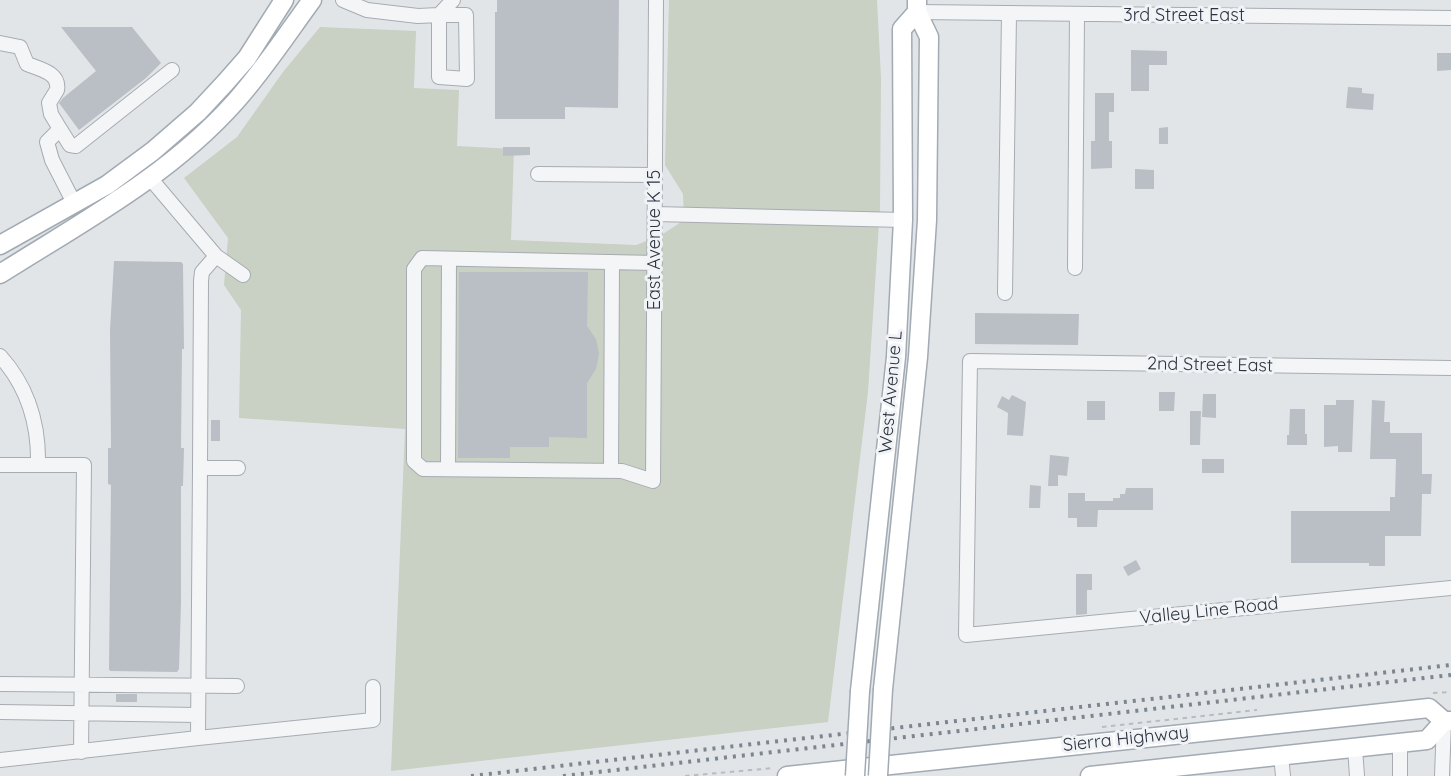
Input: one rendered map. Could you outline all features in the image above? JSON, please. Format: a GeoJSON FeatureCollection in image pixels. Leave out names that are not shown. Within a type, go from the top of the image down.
{"type":"FeatureCollection","features":[{"type":"Feature","properties":{"kind":"main road"},"geometry":{"type":"LineString","coordinates":[[0,245],[107,185],[153,151],[198,112],[246,58],[284,0]]}},
{"type":"Feature","properties":{"kind":"main road"},"geometry":{"type":"LineString","coordinates":[[0,274],[98,215],[189,147],[235,102],[312,0]]}},
{"type":"Feature","properties":{"kind":"main road","name":"West Avenue L"},"geometry":{"type":"LineString","coordinates":[[855,776],[860,691],[896,357],[903,220],[902,28],[917,6]]}},
{"type":"Feature","properties":{"kind":"main road","name":"West Avenue L"},"geometry":{"type":"LineString","coordinates":[[878,776],[883,689],[918,357],[927,220],[928,37],[917,6]]}},
{"type":"Feature","properties":{"kind":"main road","name":"Sierra Highway"},"geometry":{"type":"LineString","coordinates":[[798,775],[1429,708],[1448,721],[1427,740],[1281,755],[1179,771],[1090,776]]}},
{"type":"Feature","properties":{"kind":"main road"},"geometry":{"type":"LineString","coordinates":[[1179,771],[1181,734]]}},
{"type":"Feature","properties":{"kind":"street"},"geometry":{"type":"LineString","coordinates":[[343,0],[367,10],[418,16],[439,15],[466,15],[467,79],[439,77],[439,15],[453,0]]}},
{"type":"Feature","properties":{"kind":"street","name":"East Avenue K 15"},"geometry":{"type":"LineString","coordinates":[[611,470],[622,471],[653,481],[657,0]]}},
{"type":"Feature","properties":{"kind":"street","name":"3rd Street East"},"geometry":{"type":"LineString","coordinates":[[917,6],[1009,14],[1451,18]]}},
{"type":"Feature","properties":{"kind":"street"},"geometry":{"type":"LineString","coordinates":[[1005,293],[1009,14]]}},
{"type":"Feature","properties":{"kind":"street"},"geometry":{"type":"LineString","coordinates":[[1075,268],[1077,15]]}},
{"type":"Feature","properties":{"kind":"street"},"geometry":{"type":"LineString","coordinates":[[0,43],[20,47],[27,64],[51,74],[56,79],[57,90],[49,103],[51,114],[70,145],[76,146],[172,70]]}},
{"type":"Feature","properties":{"kind":"street"},"geometry":{"type":"LineString","coordinates":[[60,129],[47,142],[52,160],[74,203]]}},
{"type":"Feature","properties":{"kind":"street"},"geometry":{"type":"LineString","coordinates":[[538,174],[655,175]]}},
{"type":"Feature","properties":{"kind":"street"},"geometry":{"type":"LineString","coordinates":[[150,178],[216,256],[243,275]]}},
{"type":"Feature","properties":{"kind":"street"},"geometry":{"type":"LineString","coordinates":[[655,214],[903,220]]}},
{"type":"Feature","properties":{"kind":"street"},"geometry":{"type":"LineString","coordinates":[[198,738],[201,281],[202,273],[216,256]]}},
{"type":"Feature","properties":{"kind":"street"},"geometry":{"type":"LineString","coordinates":[[612,262],[611,470],[423,469],[414,461],[414,269],[422,258],[449,259],[612,262],[655,263]]}},
{"type":"Feature","properties":{"kind":"street"},"geometry":{"type":"LineString","coordinates":[[448,469],[449,259]]}},
{"type":"Feature","properties":{"kind":"street"},"geometry":{"type":"LineString","coordinates":[[0,356],[23,387],[33,414],[39,440],[38,465]]}},
{"type":"Feature","properties":{"kind":"street","name":"2nd Street East"},"geometry":{"type":"LineString","coordinates":[[966,635],[970,361],[1451,368]]}},
{"type":"Feature","properties":{"kind":"street"},"geometry":{"type":"LineString","coordinates":[[0,465],[84,465],[81,752]]}},
{"type":"Feature","properties":{"kind":"street"},"geometry":{"type":"LineString","coordinates":[[200,468],[238,468]]}},
{"type":"Feature","properties":{"kind":"street","name":"Valley Line Road"},"geometry":{"type":"LineString","coordinates":[[966,635],[1451,588]]}},
{"type":"Feature","properties":{"kind":"street"},"geometry":{"type":"LineString","coordinates":[[0,684],[237,686]]}},
{"type":"Feature","properties":{"kind":"street"},"geometry":{"type":"LineString","coordinates":[[0,760],[373,720],[373,687]]}},
{"type":"Feature","properties":{"kind":"street"},"geometry":{"type":"LineString","coordinates":[[0,712],[198,714]]}},
{"type":"Feature","properties":{"kind":"street"},"geometry":{"type":"LineString","coordinates":[[1442,776],[1448,721]]}},
{"type":"Feature","properties":{"kind":"street"},"geometry":{"type":"LineString","coordinates":[[1400,743],[1400,776]]}},
{"type":"Feature","properties":{"kind":"street"},"geometry":{"type":"LineString","coordinates":[[1355,748],[1358,776]]}},
{"type":"Feature","properties":{"kind":"street"},"geometry":{"type":"LineString","coordinates":[[1281,755],[1283,776]]}},
{"type":"Feature","properties":{"kind":"green space"},"geometry":{"type":"Polygon","coordinates":[[[669,0],[877,0],[881,78],[880,208],[868,392],[828,722],[391,771],[405,429],[239,418],[241,310],[224,285],[228,238],[184,178],[237,137],[283,72],[320,27],[416,31],[414,88],[459,90],[457,146],[514,149],[511,240],[636,245],[660,236],[684,220],[683,194],[665,165],[669,0]]]}},
{"type":"Feature","properties":{"kind":"building"},"geometry":{"type":"Polygon","coordinates":[[[497,0],[619,0],[618,108],[565,107],[565,119],[495,119],[497,0]]]}},
{"type":"Feature","properties":{"kind":"building"},"geometry":{"type":"Polygon","coordinates":[[[61,27],[132,27],[161,63],[146,78],[79,130],[59,103],[96,71],[61,27]]]}},
{"type":"Feature","properties":{"kind":"building"},"geometry":{"type":"Polygon","coordinates":[[[1131,50],[1167,51],[1167,65],[1149,65],[1149,91],[1131,91],[1131,50]]]}},
{"type":"Feature","properties":{"kind":"building"},"geometry":{"type":"Polygon","coordinates":[[[1437,53],[1451,53],[1451,70],[1437,71],[1437,53]]]}},
{"type":"Feature","properties":{"kind":"building"},"geometry":{"type":"Polygon","coordinates":[[[1348,87],[1362,88],[1362,93],[1374,94],[1373,110],[1346,108],[1348,87]]]}},
{"type":"Feature","properties":{"kind":"building"},"geometry":{"type":"Polygon","coordinates":[[[1095,93],[1114,93],[1114,112],[1109,112],[1112,168],[1091,169],[1091,141],[1095,141],[1095,93]]]}},
{"type":"Feature","properties":{"kind":"building"},"geometry":{"type":"Polygon","coordinates":[[[1168,127],[1168,144],[1159,144],[1159,128],[1168,127]]]}},
{"type":"Feature","properties":{"kind":"building"},"geometry":{"type":"Polygon","coordinates":[[[503,147],[530,147],[530,155],[503,156],[503,147]]]}},
{"type":"Feature","properties":{"kind":"building"},"geometry":{"type":"Polygon","coordinates":[[[1135,169],[1154,170],[1154,189],[1135,189],[1135,169]]]}},
{"type":"Feature","properties":{"kind":"building"},"geometry":{"type":"Polygon","coordinates":[[[114,261],[181,262],[183,264],[184,349],[182,349],[181,448],[184,448],[183,486],[181,486],[179,669],[177,672],[110,671],[109,669],[111,485],[108,484],[108,448],[111,448],[110,330],[114,261]]]}},
{"type":"Feature","properties":{"kind":"building"},"geometry":{"type":"Polygon","coordinates":[[[459,272],[588,272],[587,326],[596,339],[599,354],[596,369],[587,383],[587,438],[549,437],[549,447],[510,447],[510,458],[458,458],[459,272]]]}},
{"type":"Feature","properties":{"kind":"building"},"geometry":{"type":"Polygon","coordinates":[[[975,313],[1079,314],[1078,345],[975,344],[975,313]]]}},
{"type":"Feature","properties":{"kind":"building"},"geometry":{"type":"Polygon","coordinates":[[[1159,392],[1175,392],[1174,411],[1159,411],[1159,392]]]}},
{"type":"Feature","properties":{"kind":"building"},"geometry":{"type":"Polygon","coordinates":[[[1203,394],[1216,394],[1216,418],[1202,417],[1203,394]]]}},
{"type":"Feature","properties":{"kind":"building"},"geometry":{"type":"Polygon","coordinates":[[[1012,395],[1026,402],[1023,436],[1007,435],[1008,413],[997,407],[1002,396],[1009,400],[1012,395]]]}},
{"type":"Feature","properties":{"kind":"building"},"geometry":{"type":"Polygon","coordinates":[[[1336,400],[1354,400],[1352,452],[1338,452],[1338,446],[1324,447],[1324,405],[1336,405],[1336,400]]]}},
{"type":"Feature","properties":{"kind":"building"},"geometry":{"type":"Polygon","coordinates":[[[1372,400],[1385,401],[1384,422],[1390,422],[1390,433],[1422,433],[1422,474],[1432,474],[1431,494],[1422,494],[1421,536],[1385,536],[1385,566],[1369,566],[1369,563],[1291,563],[1291,511],[1390,511],[1390,497],[1395,497],[1396,459],[1370,459],[1372,400]]]}},
{"type":"Feature","properties":{"kind":"building"},"geometry":{"type":"Polygon","coordinates":[[[1087,401],[1105,401],[1105,420],[1087,420],[1087,401]]]}},
{"type":"Feature","properties":{"kind":"building"},"geometry":{"type":"Polygon","coordinates":[[[1290,409],[1305,409],[1307,445],[1287,445],[1290,409]]]}},
{"type":"Feature","properties":{"kind":"building"},"geometry":{"type":"Polygon","coordinates":[[[1190,411],[1201,411],[1200,445],[1190,445],[1190,411]]]}},
{"type":"Feature","properties":{"kind":"building"},"geometry":{"type":"Polygon","coordinates":[[[211,420],[220,420],[220,441],[211,441],[211,420]]]}},
{"type":"Feature","properties":{"kind":"building"},"geometry":{"type":"Polygon","coordinates":[[[1050,455],[1069,457],[1067,476],[1058,475],[1058,486],[1048,486],[1050,455]]]}},
{"type":"Feature","properties":{"kind":"building"},"geometry":{"type":"Polygon","coordinates":[[[1202,459],[1224,459],[1224,473],[1202,473],[1202,459]]]}},
{"type":"Feature","properties":{"kind":"building"},"geometry":{"type":"Polygon","coordinates":[[[1030,485],[1041,486],[1040,508],[1029,508],[1030,485]]]}},
{"type":"Feature","properties":{"kind":"building"},"geometry":{"type":"Polygon","coordinates":[[[1126,488],[1153,488],[1153,510],[1098,510],[1097,527],[1077,527],[1077,518],[1068,518],[1068,493],[1085,493],[1085,501],[1113,501],[1113,498],[1120,498],[1120,494],[1125,494],[1126,488]]]}},
{"type":"Feature","properties":{"kind":"building"},"geometry":{"type":"Polygon","coordinates":[[[1136,560],[1141,569],[1128,576],[1123,567],[1136,560]]]}},
{"type":"Feature","properties":{"kind":"building"},"geometry":{"type":"Polygon","coordinates":[[[1076,574],[1092,574],[1092,590],[1087,590],[1087,614],[1076,615],[1076,574]]]}},
{"type":"Feature","properties":{"kind":"building"},"geometry":{"type":"Polygon","coordinates":[[[116,694],[137,694],[137,702],[116,702],[116,694]]]}},
{"type":"Feature","properties":{"kind":"railway"},"geometry":{"type":"LineString","coordinates":[[471,776],[1451,665]]}},
{"type":"Feature","properties":{"kind":"railway"},"geometry":{"type":"LineString","coordinates":[[563,776],[1451,675]]}}]}
